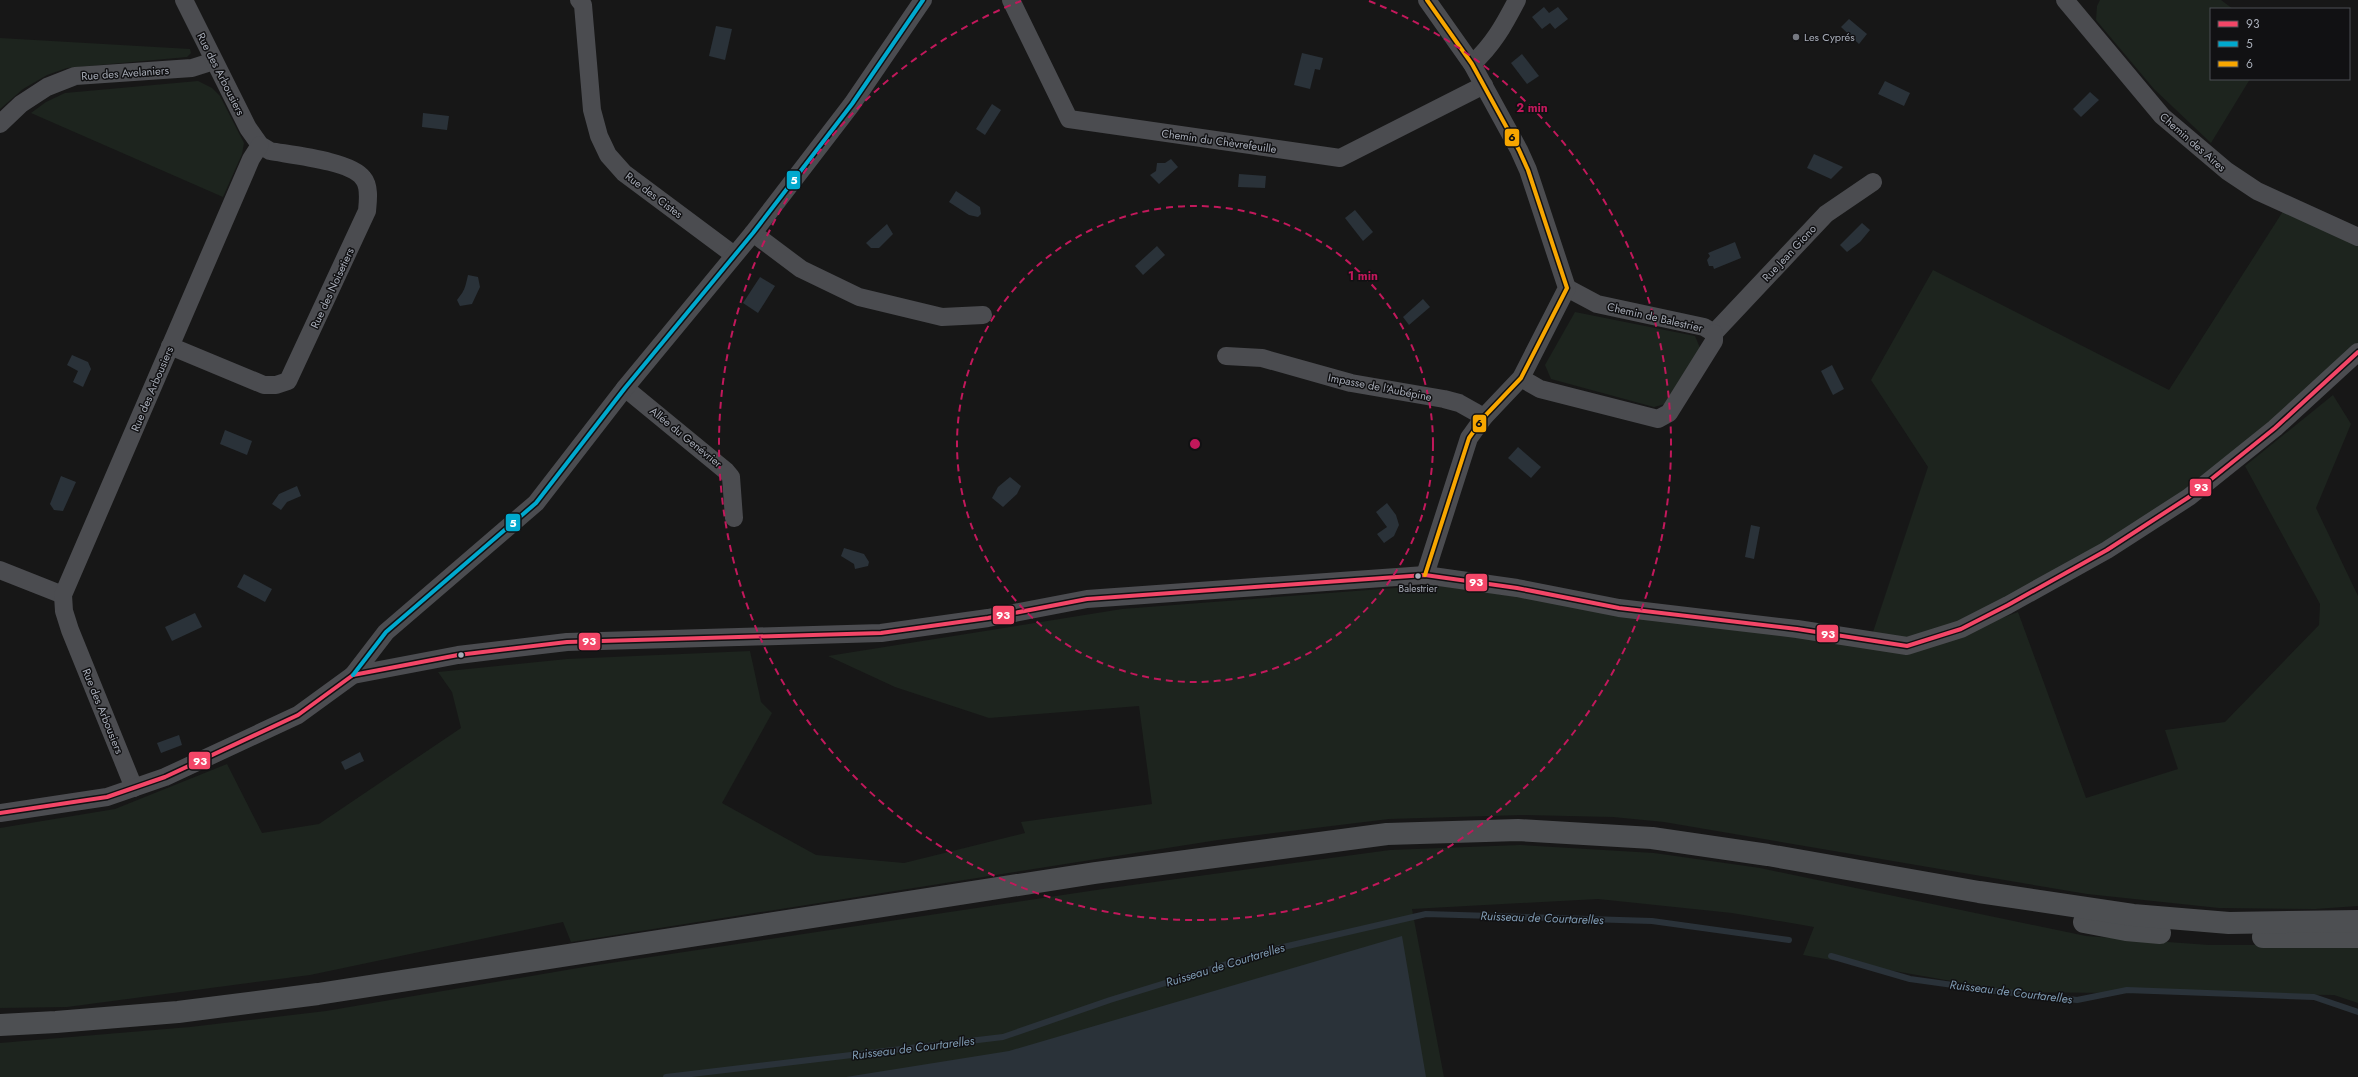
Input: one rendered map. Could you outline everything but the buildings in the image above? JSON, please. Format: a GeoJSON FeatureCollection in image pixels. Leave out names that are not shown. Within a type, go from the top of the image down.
{"type":"FeatureCollection","features":[{"type":"Feature","properties":{"kind":"main road"},"geometry":{"type":"LineString","coordinates":[[0,1025],[178,1012],[318,994],[1095,874],[1386,834],[1518,830],[1652,838],[1776,856],[1979,892],[2133,915],[2229,923],[2358,921]]}},
{"type":"Feature","properties":{"kind":"main road"},"geometry":{"type":"LineString","coordinates":[[1979,892],[2076,921],[2126,930],[2304,939],[2358,937]]}},
{"type":"Feature","properties":{"kind":"street","name":"Rue des Arbousiers"},"geometry":{"type":"LineString","coordinates":[[134,788],[70,630],[64,611],[63,595],[251,159],[260,145],[248,128],[184,0]]}},
{"type":"Feature","properties":{"kind":"street","name":"Rue des Cistes"},"geometry":{"type":"LineString","coordinates":[[578,0],[583,5],[592,110],[599,136],[608,155],[624,173],[734,255]]}},
{"type":"Feature","properties":{"kind":"street"},"geometry":{"type":"LineString","coordinates":[[0,813],[107,796],[165,778],[298,716],[353,675],[386,632],[536,503],[626,388],[753,233],[852,104],[923,0]]}},
{"type":"Feature","properties":{"kind":"street","name":"Chemin du Chèvrefeuille"},"geometry":{"type":"LineString","coordinates":[[1011,0],[1069,119],[1340,158],[1484,85]]}},
{"type":"Feature","properties":{"kind":"street"},"geometry":{"type":"LineString","coordinates":[[1425,575],[1469,438],[1484,417],[1521,378],[1567,288],[1528,170],[1472,64],[1427,0]]}},
{"type":"Feature","properties":{"kind":"street"},"geometry":{"type":"LineString","coordinates":[[1472,64],[1499,34],[1517,0]]}},
{"type":"Feature","properties":{"kind":"street","name":"Chemin des Aires"},"geometry":{"type":"LineString","coordinates":[[2069,2],[2162,116],[2227,171],[2257,191],[2358,237]]}},
{"type":"Feature","properties":{"kind":"street","name":"Rue des Avelaniers"},"geometry":{"type":"LineString","coordinates":[[0,124],[21,104],[47,87],[75,76],[192,68],[214,61]]}},
{"type":"Feature","properties":{"kind":"street","name":"Rue des Noisetiers"},"geometry":{"type":"LineString","coordinates":[[170,346],[264,385],[276,385],[288,381],[368,211],[368,192],[364,178],[351,167],[270,151],[260,145]]}},
{"type":"Feature","properties":{"kind":"street","name":"Rue Jean Giono"},"geometry":{"type":"LineString","coordinates":[[1714,333],[1826,214],[1872,182]]}},
{"type":"Feature","properties":{"kind":"street"},"geometry":{"type":"LineString","coordinates":[[753,233],[801,269],[820,280],[859,297],[942,317],[983,314]]}},
{"type":"Feature","properties":{"kind":"street","name":"Chemin de Balestrier"},"geometry":{"type":"LineString","coordinates":[[1521,378],[1540,389],[1658,419],[1669,413],[1714,341],[1714,333],[1704,327],[1597,304],[1567,288]]}},
{"type":"Feature","properties":{"kind":"street"},"geometry":{"type":"LineString","coordinates":[[353,675],[452,656],[567,642],[881,634],[988,618],[1087,599],[1425,575],[1517,588],[1619,608],[1797,629],[1907,646],[1961,629],[2107,550],[2189,497],[2349,367],[2358,352]]}},
{"type":"Feature","properties":{"kind":"street","name":"Impasse de l'Aubépine"},"geometry":{"type":"LineString","coordinates":[[1226,356],[1262,358],[1351,383],[1444,399],[1459,403],[1484,417]]}},
{"type":"Feature","properties":{"kind":"street","name":"Allée du Genévrier"},"geometry":{"type":"LineString","coordinates":[[626,388],[726,471],[731,477],[734,518]]}},
{"type":"Feature","properties":{"kind":"street"},"geometry":{"type":"LineString","coordinates":[[0,570],[63,595]]}},
{"type":"Feature","properties":{"kind":"shaded area"},"geometry":{"type":"Polygon","coordinates":[[[2100,0],[2221,0],[2232,8],[2210,8],[2210,80],[2249,80],[2211,143],[2154,89],[2096,20],[2097,6],[2100,0]]]}},
{"type":"Feature","properties":{"kind":"shaded area"},"geometry":{"type":"Polygon","coordinates":[[[1544,7],[1549,13],[1558,7],[1568,19],[1555,29],[1550,23],[1542,29],[1532,17],[1544,7]]]}},
{"type":"Feature","properties":{"kind":"shaded area"},"geometry":{"type":"Polygon","coordinates":[[[1849,19],[1867,34],[1859,44],[1841,27],[1849,19]]]}},
{"type":"Feature","properties":{"kind":"shaded area"},"geometry":{"type":"Polygon","coordinates":[[[716,26],[732,29],[725,60],[709,56],[716,26]]]}},
{"type":"Feature","properties":{"kind":"shaded area"},"geometry":{"type":"Polygon","coordinates":[[[0,38],[190,49],[191,53],[187,57],[67,68],[47,75],[23,89],[0,109],[0,38]]]}},
{"type":"Feature","properties":{"kind":"shaded area"},"geometry":{"type":"Polygon","coordinates":[[[1302,53],[1323,58],[1320,70],[1315,69],[1310,89],[1294,85],[1302,53]]]}},
{"type":"Feature","properties":{"kind":"shaded area"},"geometry":{"type":"Polygon","coordinates":[[[1522,54],[1539,76],[1527,84],[1511,63],[1522,54]]]}},
{"type":"Feature","properties":{"kind":"shaded area"},"geometry":{"type":"Polygon","coordinates":[[[198,81],[212,88],[220,96],[244,143],[242,154],[223,197],[31,113],[46,102],[65,93],[198,81]]]}},
{"type":"Feature","properties":{"kind":"shaded area"},"geometry":{"type":"Polygon","coordinates":[[[1885,81],[1910,93],[1904,106],[1878,94],[1885,81]]]}},
{"type":"Feature","properties":{"kind":"shaded area"},"geometry":{"type":"Polygon","coordinates":[[[2090,92],[2099,100],[2081,117],[2073,109],[2090,92]]]}},
{"type":"Feature","properties":{"kind":"shaded area"},"geometry":{"type":"Polygon","coordinates":[[[992,104],[1001,110],[985,135],[976,129],[992,104]]]}},
{"type":"Feature","properties":{"kind":"shaded area"},"geometry":{"type":"Polygon","coordinates":[[[423,113],[449,116],[447,130],[422,127],[423,113]]]}},
{"type":"Feature","properties":{"kind":"shaded area"},"geometry":{"type":"Polygon","coordinates":[[[1814,154],[1843,167],[1831,179],[1807,168],[1814,154]]]}},
{"type":"Feature","properties":{"kind":"shaded area"},"geometry":{"type":"Polygon","coordinates":[[[1171,159],[1178,167],[1159,184],[1150,175],[1156,171],[1157,163],[1165,163],[1171,159]]]}},
{"type":"Feature","properties":{"kind":"shaded area"},"geometry":{"type":"Polygon","coordinates":[[[1239,174],[1266,176],[1265,188],[1238,187],[1239,174]]]}},
{"type":"Feature","properties":{"kind":"shaded area"},"geometry":{"type":"Polygon","coordinates":[[[956,191],[980,207],[981,214],[978,217],[969,215],[949,202],[956,191]]]}},
{"type":"Feature","properties":{"kind":"shaded area"},"geometry":{"type":"Polygon","coordinates":[[[2287,205],[2358,239],[2358,352],[2341,369],[2107,550],[1907,646],[1870,641],[1928,467],[1871,380],[1933,270],[2169,390],[2287,205]]]}},
{"type":"Feature","properties":{"kind":"shaded area"},"geometry":{"type":"Polygon","coordinates":[[[1355,210],[1373,232],[1363,241],[1345,218],[1355,210]]]}},
{"type":"Feature","properties":{"kind":"shaded area"},"geometry":{"type":"Polygon","coordinates":[[[1862,223],[1870,230],[1860,242],[1847,252],[1840,245],[1862,223]]]}},
{"type":"Feature","properties":{"kind":"shaded area"},"geometry":{"type":"Polygon","coordinates":[[[887,224],[893,234],[879,248],[871,248],[866,243],[887,224]]]}},
{"type":"Feature","properties":{"kind":"shaded area"},"geometry":{"type":"Polygon","coordinates":[[[1735,242],[1741,258],[1714,269],[1713,266],[1709,266],[1707,260],[1710,256],[1708,253],[1735,242]]]}},
{"type":"Feature","properties":{"kind":"shaded area"},"geometry":{"type":"Polygon","coordinates":[[[1157,246],[1165,255],[1143,275],[1135,266],[1157,246]]]}},
{"type":"Feature","properties":{"kind":"shaded area"},"geometry":{"type":"Polygon","coordinates":[[[468,275],[478,277],[480,287],[472,304],[460,306],[457,300],[462,294],[468,275]]]}},
{"type":"Feature","properties":{"kind":"shaded area"},"geometry":{"type":"Polygon","coordinates":[[[760,277],[775,286],[758,313],[743,303],[760,277]]]}},
{"type":"Feature","properties":{"kind":"shaded area"},"geometry":{"type":"Polygon","coordinates":[[[1423,299],[1430,307],[1409,325],[1403,317],[1423,299]]]}},
{"type":"Feature","properties":{"kind":"shaded area"},"geometry":{"type":"Polygon","coordinates":[[[1575,312],[1695,336],[1700,348],[1665,404],[1654,407],[1551,379],[1545,365],[1575,312]]]}},
{"type":"Feature","properties":{"kind":"shaded area"},"geometry":{"type":"Polygon","coordinates":[[[72,355],[88,362],[91,369],[83,387],[73,382],[78,371],[67,365],[72,355]]]}},
{"type":"Feature","properties":{"kind":"shaded area"},"geometry":{"type":"Polygon","coordinates":[[[1832,365],[1844,389],[1833,395],[1821,371],[1832,365]]]}},
{"type":"Feature","properties":{"kind":"shaded area"},"geometry":{"type":"Polygon","coordinates":[[[2333,395],[2351,424],[2316,508],[2358,596],[2358,906],[2315,909],[2219,908],[2087,894],[1664,822],[1613,817],[1522,815],[1389,819],[1218,840],[571,942],[563,922],[310,975],[67,1007],[0,1008],[0,828],[115,809],[227,764],[262,833],[319,824],[461,728],[452,692],[438,672],[567,659],[750,651],[761,702],[772,713],[722,803],[816,855],[904,863],[1025,833],[1021,822],[1152,804],[1139,706],[989,718],[895,687],[828,656],[1122,609],[1434,585],[1911,652],[2018,612],[2086,798],[2178,769],[2165,730],[2225,722],[2319,625],[2320,604],[2245,466],[2333,395]]]}},
{"type":"Feature","properties":{"kind":"shaded area"},"geometry":{"type":"Polygon","coordinates":[[[225,430],[252,441],[247,455],[220,444],[225,430]]]}},
{"type":"Feature","properties":{"kind":"shaded area"},"geometry":{"type":"Polygon","coordinates":[[[1518,447],[1541,467],[1531,478],[1508,458],[1518,447]]]}},
{"type":"Feature","properties":{"kind":"shaded area"},"geometry":{"type":"Polygon","coordinates":[[[61,476],[76,482],[63,511],[54,510],[50,504],[61,476]]]}},
{"type":"Feature","properties":{"kind":"shaded area"},"geometry":{"type":"Polygon","coordinates":[[[1010,477],[1021,486],[1017,494],[1003,507],[992,498],[998,487],[1010,477]]]}},
{"type":"Feature","properties":{"kind":"shaded area"},"geometry":{"type":"Polygon","coordinates":[[[297,486],[301,496],[287,502],[281,510],[272,504],[279,494],[297,486]]]}},
{"type":"Feature","properties":{"kind":"shaded area"},"geometry":{"type":"Polygon","coordinates":[[[1387,503],[1396,515],[1399,525],[1394,536],[1384,543],[1377,534],[1387,527],[1376,512],[1387,503]]]}},
{"type":"Feature","properties":{"kind":"shaded area"},"geometry":{"type":"Polygon","coordinates":[[[1751,525],[1760,527],[1754,559],[1745,557],[1751,525]]]}},
{"type":"Feature","properties":{"kind":"shaded area"},"geometry":{"type":"Polygon","coordinates":[[[844,548],[864,554],[869,562],[868,566],[855,569],[854,564],[841,556],[844,548]]]}},
{"type":"Feature","properties":{"kind":"shaded area"},"geometry":{"type":"Polygon","coordinates":[[[244,574],[272,589],[265,602],[237,587],[244,574]]]}},
{"type":"Feature","properties":{"kind":"shaded area"},"geometry":{"type":"Polygon","coordinates":[[[195,613],[202,627],[172,641],[165,627],[195,613]]]}},
{"type":"Feature","properties":{"kind":"shaded area"},"geometry":{"type":"Polygon","coordinates":[[[179,735],[182,745],[161,753],[157,743],[179,735]]]}},
{"type":"Feature","properties":{"kind":"shaded area"},"geometry":{"type":"Polygon","coordinates":[[[360,752],[364,761],[345,770],[341,762],[360,752]]]}},
{"type":"Feature","properties":{"kind":"shaded area"},"geometry":{"type":"Polygon","coordinates":[[[1520,845],[1654,853],[1760,868],[2086,936],[2209,945],[2358,945],[2358,1003],[2334,995],[2014,992],[1803,955],[1814,927],[1732,913],[1598,899],[1412,909],[1444,1077],[0,1077],[0,1043],[190,1027],[326,1011],[584,967],[1103,889],[1390,850],[1520,845]]]}},
{"type":"Feature","properties":{"kind":"shaded area"},"geometry":{"type":"Polygon","coordinates":[[[1402,936],[1426,1077],[846,1077],[1009,1051],[1402,936]]]}},
{"type":"Feature","properties":{"kind":"waterway","name":"Ruisseau de Courtarelles"},"geometry":{"type":"LineString","coordinates":[[666,1077],[1003,1037],[1110,1000],[1279,948],[1426,914],[1652,921],[1789,940]]}},
{"type":"Feature","properties":{"kind":"waterway","name":"Ruisseau de Courtarelles"},"geometry":{"type":"LineString","coordinates":[[1831,956],[1910,979],[2077,1000],[2127,990],[2314,997],[2358,1012]]}},
{"type":"Feature","properties":{"kind":"transit line","name":"5"},"geometry":{"type":"LineString","coordinates":[[353,675],[386,632],[536,503],[625,388],[753,233],[852,104],[923,0]]}},
{"type":"Feature","properties":{"kind":"transit line","name":"6"},"geometry":{"type":"LineString","coordinates":[[1425,575],[1469,438],[1484,417],[1521,378],[1567,288],[1528,170],[1519,150],[1472,64],[1427,0]]}},
{"type":"Feature","properties":{"kind":"transit line","name":"93"},"geometry":{"type":"LineString","coordinates":[[0,813],[107,797],[165,777],[298,715],[353,675],[458,655],[567,642],[881,633],[988,618],[1087,599],[1425,575],[1517,588],[1619,608],[1797,629],[1907,646],[1961,629],[2008,605],[2107,550],[2189,497],[2275,428],[2358,352]]}},
{"type":"Feature","properties":{"kind":"place","name":"Les Cyprés"},"geometry":{"type":"Point","coordinates":[1796,37]}},
{"type":"Feature","properties":{"kind":"place","name":"Balestrier"},"geometry":{"type":"Point","coordinates":[1418,576]}}]}
